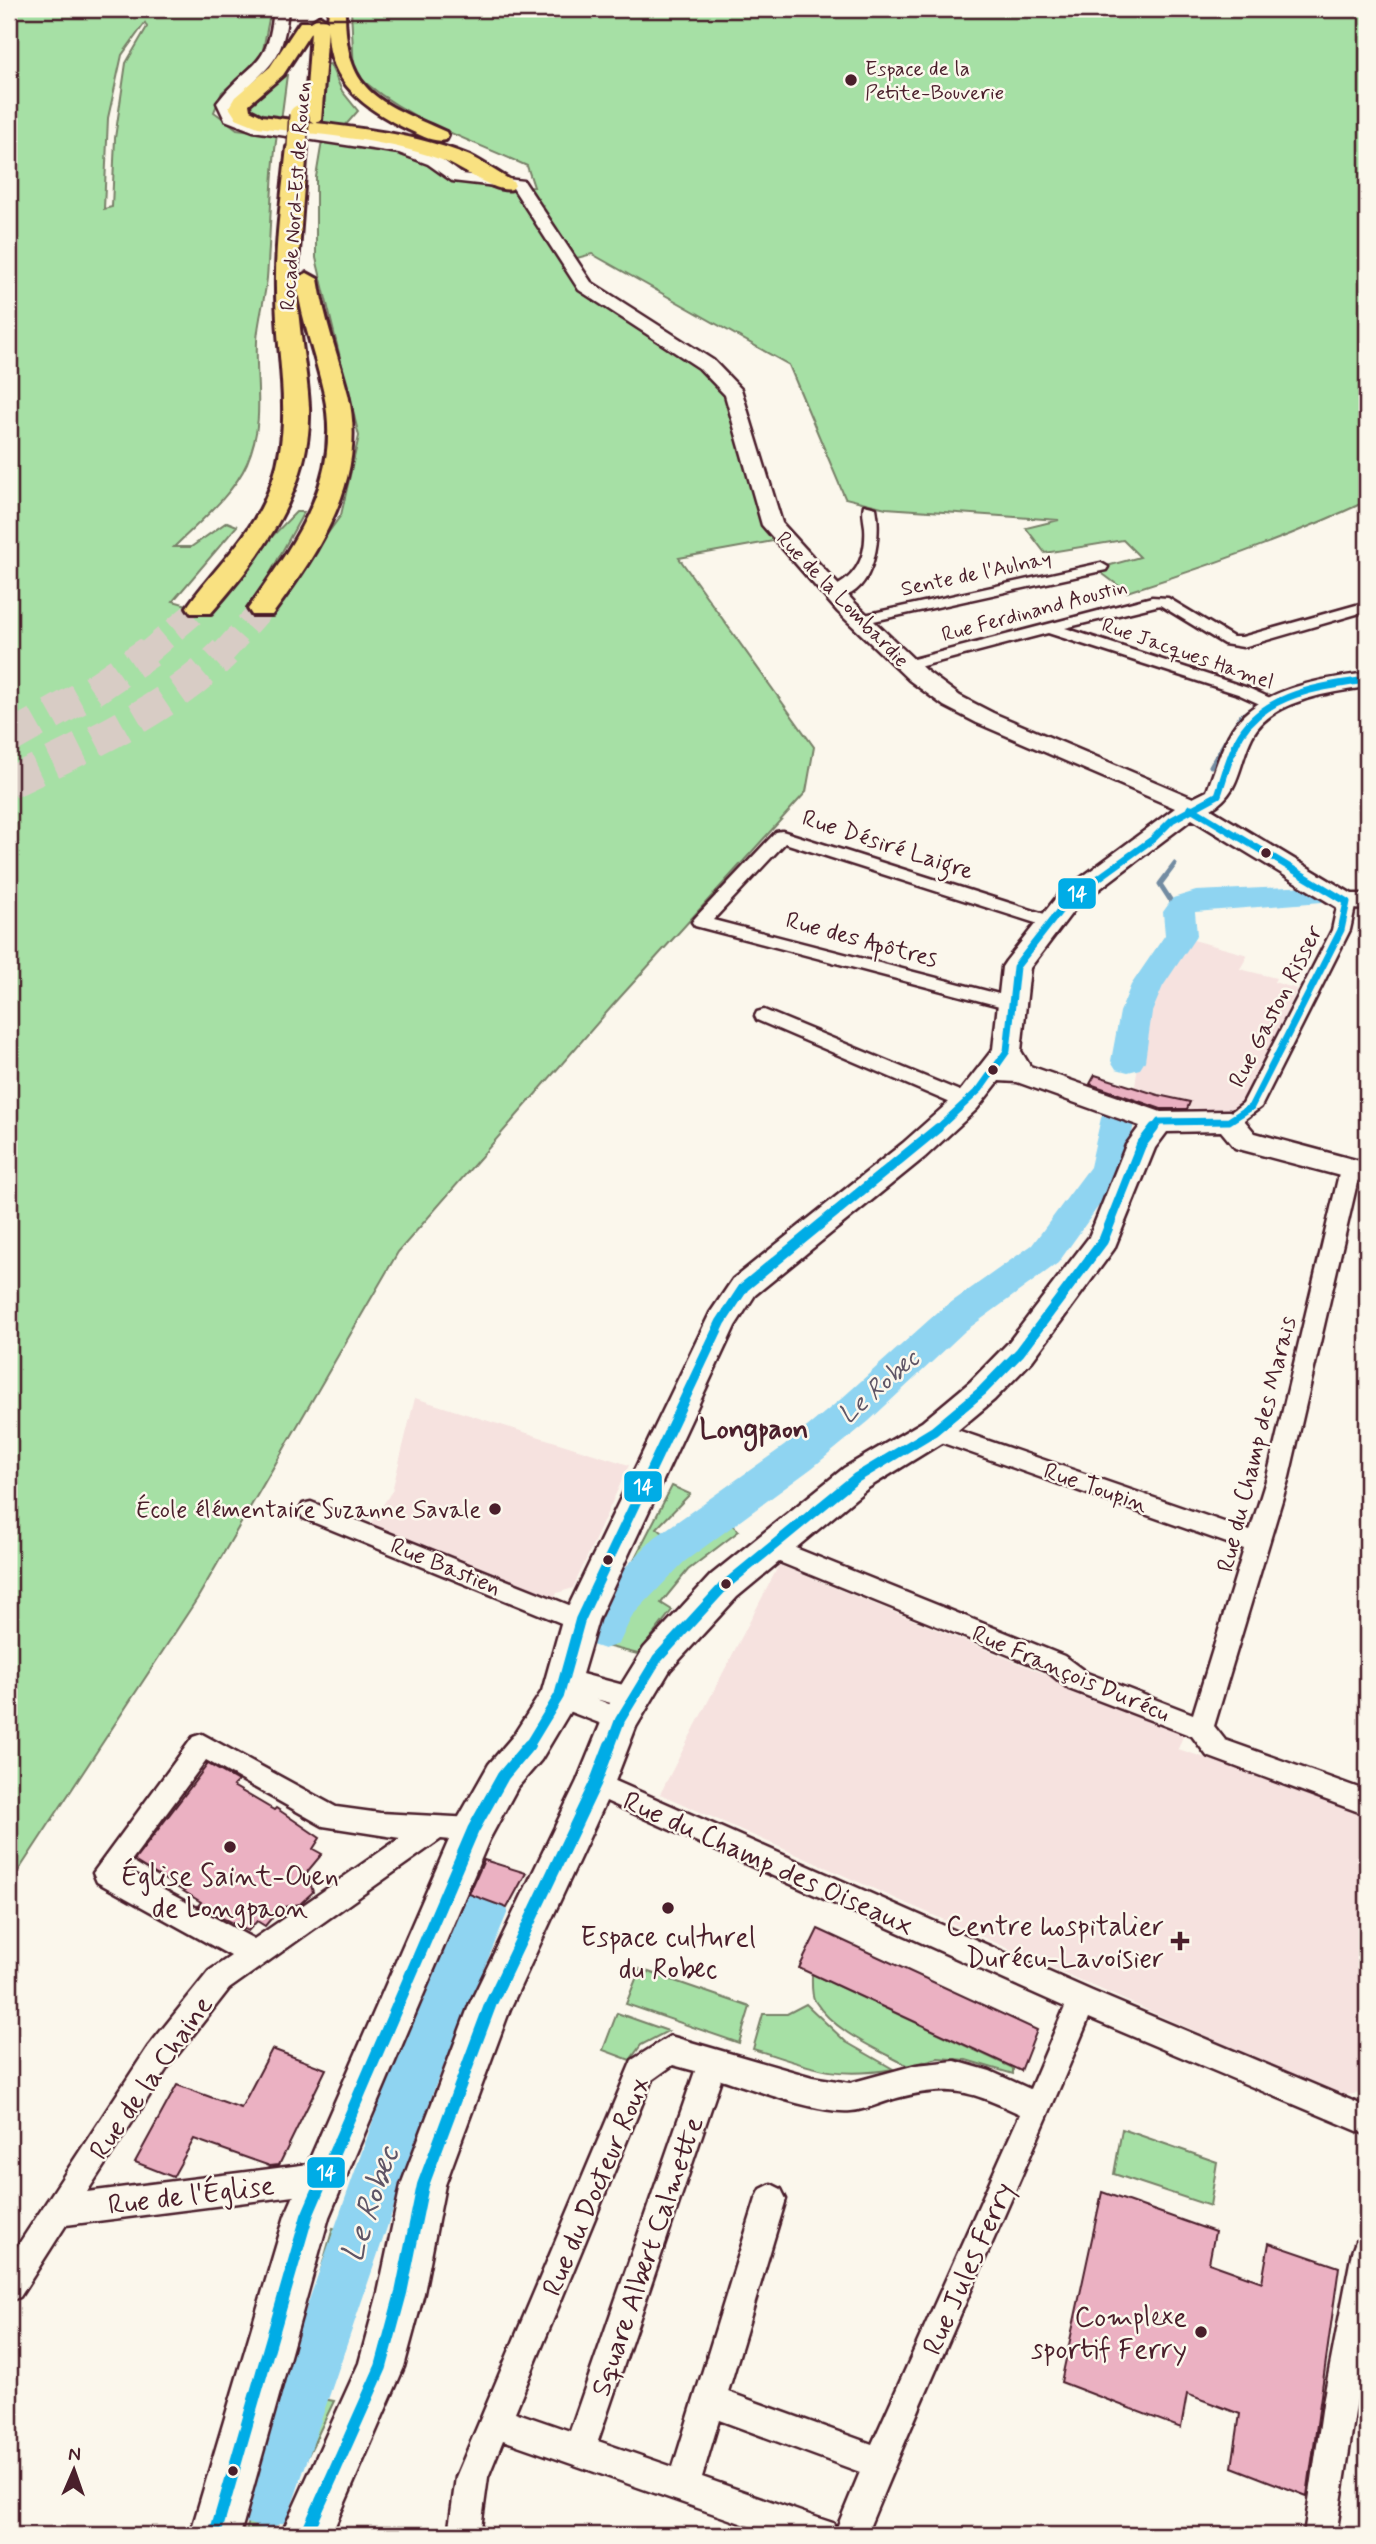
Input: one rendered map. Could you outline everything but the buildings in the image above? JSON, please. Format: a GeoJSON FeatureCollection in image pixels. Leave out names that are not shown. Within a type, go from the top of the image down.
{"type":"FeatureCollection","features":[{"type":"Feature","properties":{"kind":"highway","name":"Rocade Nord-Est de Rouen"},"geometry":{"type":"LineString","coordinates":[[201,607],[261,534],[273,511],[295,450],[297,397],[286,279],[321,9]]}},
{"type":"Feature","properties":{"kind":"highway"},"geometry":{"type":"LineString","coordinates":[[337,9],[340,62],[347,77],[358,90],[393,115],[471,151],[512,184]]}},
{"type":"Feature","properties":{"kind":"highway"},"geometry":{"type":"LineString","coordinates":[[307,17],[277,71],[241,101],[238,107],[243,114],[269,123],[381,139],[433,150],[464,161],[512,184]]}},
{"type":"Feature","properties":{"kind":"highway","name":"Rocade Nord-Est de Rouen"},"geometry":{"type":"LineString","coordinates":[[307,17],[307,116]]}},
{"type":"Feature","properties":{"kind":"highway","name":"Rocade Nord-Est de Rouen"},"geometry":{"type":"LineString","coordinates":[[262,609],[317,529],[330,500],[341,452],[336,396],[313,319],[305,262],[304,148]]}},
{"type":"Feature","properties":{"kind":"main road"},"geometry":{"type":"LineString","coordinates":[[281,9],[280,41],[275,53],[255,77],[225,103],[225,111],[230,117],[253,126],[402,149],[434,161],[458,178],[512,184]]}},
{"type":"Feature","properties":{"kind":"main road","name":"Rue de la Lombardie"},"geometry":{"type":"LineString","coordinates":[[512,184],[531,204],[585,286],[706,364],[734,393],[772,525],[833,593],[907,665],[940,693],[967,709],[1152,786],[1357,902]]}},
{"type":"Feature","properties":{"kind":"main road"},"geometry":{"type":"LineString","coordinates":[[215,2535],[307,2217],[325,2177],[455,1829],[527,1748],[561,1688],[580,1620],[702,1359],[744,1287],[914,1150],[1005,1065],[1016,967],[1068,900],[1191,808],[1218,794],[1241,734],[1256,715],[1308,689],[1367,680]]}},
{"type":"Feature","properties":{"kind":"main road"},"geometry":{"type":"LineString","coordinates":[[1005,1065],[1159,1122],[1229,1121],[1245,1141],[1359,1171]]}},
{"type":"Feature","properties":{"kind":"main road"},"geometry":{"type":"LineString","coordinates":[[306,2535],[381,2367],[401,2293],[423,2185],[491,2003],[595,1784],[626,1709],[662,1651],[724,1586],[856,1478],[934,1431],[982,1391],[1020,1352],[1103,1241],[1141,1145],[1159,1122]]}},
{"type":"Feature","properties":{"kind":"street"},"geometry":{"type":"LineString","coordinates":[[833,593],[852,586],[865,569],[873,524],[869,508]]}},
{"type":"Feature","properties":{"kind":"street","name":"Sente de l'Aulnay"},"geometry":{"type":"LineString","coordinates":[[860,620],[1101,567]]}},
{"type":"Feature","properties":{"kind":"street","name":"Rue Ferdinand Aoustin"},"geometry":{"type":"LineString","coordinates":[[907,665],[1152,601],[1163,601],[1229,641],[1244,642],[1367,606]]}},
{"type":"Feature","properties":{"kind":"street","name":"Rue Jacques Hamel"},"geometry":{"type":"LineString","coordinates":[[1049,628],[1243,691],[1273,705]]}},
{"type":"Feature","properties":{"kind":"street","name":"Rue Désiré Laigre"},"geometry":{"type":"LineString","coordinates":[[701,922],[782,836],[1051,922]]}},
{"type":"Feature","properties":{"kind":"street","name":"Rue Gaston Risser"},"geometry":{"type":"LineString","coordinates":[[1229,1121],[1251,1107],[1357,902]]}},
{"type":"Feature","properties":{"kind":"street","name":"Rue des Apôtres"},"geometry":{"type":"LineString","coordinates":[[701,922],[1011,1003]]}},
{"type":"Feature","properties":{"kind":"street"},"geometry":{"type":"LineString","coordinates":[[764,1016],[967,1102]]}},
{"type":"Feature","properties":{"kind":"street","name":"Rue du Champ des Marais"},"geometry":{"type":"LineString","coordinates":[[1200,1728],[1259,1544],[1359,1171]]}},
{"type":"Feature","properties":{"kind":"street","name":"Rue Toupin"},"geometry":{"type":"LineString","coordinates":[[934,1431],[1259,1544]]}},
{"type":"Feature","properties":{"kind":"street","name":"Rue Bastien"},"geometry":{"type":"LineString","coordinates":[[311,1511],[580,1620]]}},
{"type":"Feature","properties":{"kind":"street","name":"Rue François Durécu"},"geometry":{"type":"LineString","coordinates":[[769,1548],[1055,1663],[1078,1681],[1200,1728],[1216,1748],[1367,1803]]}},
{"type":"Feature","properties":{"kind":"street"},"geometry":{"type":"LineString","coordinates":[[561,1688],[626,1709]]}},
{"type":"Feature","properties":{"kind":"street"},"geometry":{"type":"LineString","coordinates":[[256,1955],[106,1873],[202,1745],[332,1818],[380,1825],[455,1829]]}},
{"type":"Feature","properties":{"kind":"street","name":"Rue du Champ des Oiseaux"},"geometry":{"type":"LineString","coordinates":[[595,1784],[1082,2001],[1367,2121]]}},
{"type":"Feature","properties":{"kind":"street","name":"Rue de la Chaine"},"geometry":{"type":"LineString","coordinates":[[9,2286],[158,2057],[219,1980],[455,1829]]}},
{"type":"Feature","properties":{"kind":"street","name":"Rue Jules Ferry"},"geometry":{"type":"LineString","coordinates":[[850,2535],[879,2463],[1039,2109],[1082,2001]]}},
{"type":"Feature","properties":{"kind":"street","name":"Rue du Docteur Roux"},"geometry":{"type":"LineString","coordinates":[[464,2535],[472,2477],[642,2070],[670,2050],[812,2091],[850,2097],[916,2079],[955,2075],[990,2085],[1039,2109]]}},
{"type":"Feature","properties":{"kind":"street","name":"Square Albert Calmette"},"geometry":{"type":"LineString","coordinates":[[579,2451],[713,2061]]}},
{"type":"Feature","properties":{"kind":"street","name":"Rue de l'Église"},"geometry":{"type":"LineString","coordinates":[[58,2211],[325,2177]]}},
{"type":"Feature","properties":{"kind":"street"},"geometry":{"type":"LineString","coordinates":[[683,2487],[771,2199]]}},
{"type":"Feature","properties":{"kind":"street"},"geometry":{"type":"LineString","coordinates":[[1320,2535],[1340,2397],[1367,2252]]}},
{"type":"Feature","properties":{"kind":"street"},"geometry":{"type":"LineString","coordinates":[[709,2401],[879,2463]]}},
{"type":"Feature","properties":{"kind":"street"},"geometry":{"type":"LineString","coordinates":[[495,2421],[821,2535]]}},
{"type":"Feature","properties":{"kind":"shaded area"},"geometry":{"type":"Polygon","coordinates":[[[1186,938],[1248,955],[1240,969],[1276,978],[1274,982],[1297,989],[1245,1104],[1223,1114],[1184,1117],[1190,1102],[1135,1087],[1145,1009],[1171,955],[1186,938]]]}},
{"type":"Feature","properties":{"kind":"shaded area","name":"École élémentaire Suzanne Savale"},"geometry":{"type":"Polygon","coordinates":[[[415,1398],[629,1465],[573,1588],[557,1593],[553,1602],[369,1526],[392,1491],[415,1398]]]}},
{"type":"Feature","properties":{"kind":"shaded area","name":"Centre hospitalier Durécu-Lavoisier"},"geometry":{"type":"Polygon","coordinates":[[[779,1565],[1185,1731],[1178,1749],[1367,1810],[1367,2092],[1341,2096],[660,1794],[779,1565]]]}},
{"type":"Feature","properties":{"kind":"green space"},"geometry":{"type":"Polygon","coordinates":[[[9,9],[199,9],[198,12],[221,14],[271,9],[261,60],[222,92],[214,112],[237,129],[277,134],[267,278],[257,341],[258,417],[253,447],[233,486],[215,508],[174,547],[191,547],[227,522],[237,526],[173,601],[208,611],[255,554],[296,512],[304,512],[251,608],[272,610],[341,515],[359,436],[316,258],[316,177],[322,141],[378,147],[493,188],[534,187],[527,166],[414,115],[372,88],[354,72],[351,9],[1367,9],[1367,501],[1249,550],[1127,592],[1096,569],[1140,557],[1123,540],[1045,553],[1026,528],[1059,520],[886,508],[845,498],[789,365],[592,254],[569,260],[593,290],[721,373],[784,539],[679,558],[814,747],[806,792],[614,1004],[398,1252],[197,1599],[9,1885],[9,9]],[[145,23],[122,55],[108,118],[104,209],[112,207],[115,138],[126,63],[147,27],[145,23]]]}},
{"type":"Feature","properties":{"kind":"green space"},"geometry":{"type":"Polygon","coordinates":[[[330,64],[342,91],[358,111],[344,127],[318,125],[324,65],[330,64]]]}},
{"type":"Feature","properties":{"kind":"green space"},"geometry":{"type":"Polygon","coordinates":[[[278,75],[287,75],[281,121],[246,111],[248,98],[278,75]]]}},
{"type":"Feature","properties":{"kind":"green space"},"geometry":{"type":"Polygon","coordinates":[[[672,1486],[690,1494],[657,1528],[675,1543],[608,1610],[672,1486]]]}},
{"type":"Feature","properties":{"kind":"green space"},"geometry":{"type":"Polygon","coordinates":[[[720,1514],[739,1531],[688,1570],[661,1603],[672,1610],[638,1654],[602,1645],[620,1605],[671,1551],[720,1514]]]}},
{"type":"Feature","properties":{"kind":"green space"},"geometry":{"type":"Polygon","coordinates":[[[640,1969],[750,2007],[739,2043],[626,2004],[640,1969]]]}},
{"type":"Feature","properties":{"kind":"green space"},"geometry":{"type":"Polygon","coordinates":[[[812,1974],[1013,2068],[1013,2074],[966,2060],[938,2058],[908,2066],[857,2039],[833,2022],[814,1998],[812,1974]]]}},
{"type":"Feature","properties":{"kind":"green space"},"geometry":{"type":"Polygon","coordinates":[[[806,2004],[846,2042],[893,2069],[853,2073],[821,2070],[753,2049],[763,2014],[787,2014],[806,2004]]]}},
{"type":"Feature","properties":{"kind":"green space"},"geometry":{"type":"Polygon","coordinates":[[[617,2013],[668,2031],[641,2045],[630,2060],[603,2050],[617,2013]]]}},
{"type":"Feature","properties":{"kind":"green space"},"geometry":{"type":"Polygon","coordinates":[[[1122,2129],[1217,2162],[1210,2206],[1114,2174],[1122,2129]]]}},
{"type":"Feature","properties":{"kind":"green space"},"geometry":{"type":"Polygon","coordinates":[[[333,2228],[350,2232],[262,2498],[273,2502],[312,2397],[334,2401],[270,2535],[245,2535],[333,2228]]]}},
{"type":"Feature","properties":{"kind":"waterway"},"geometry":{"type":"LineString","coordinates":[[1211,766],[1240,717],[1258,704]]}},
{"type":"Feature","properties":{"kind":"waterway"},"geometry":{"type":"LineString","coordinates":[[1175,864],[1160,884],[1178,912]]}},
{"type":"Feature","properties":{"kind":"waterway","name":"Le Robec"},"geometry":{"type":"LineString","coordinates":[[1128,1061],[1136,1012],[1147,985],[1181,935],[1178,912],[1184,905],[1196,900],[1311,895]]}},
{"type":"Feature","properties":{"kind":"waterway","name":"Le Robec"},"geometry":{"type":"LineString","coordinates":[[604,1631],[617,1604],[669,1550],[798,1457],[855,1410],[952,1321],[1045,1254],[1107,1169],[1118,1118]]}},
{"type":"Feature","properties":{"kind":"waterway","name":"Le Robec"},"geometry":{"type":"LineString","coordinates":[[265,2502],[410,2087],[484,1911]]}},
{"type":"Feature","properties":{"kind":"tunnel"},"geometry":{"type":"LineString","coordinates":[[147,653],[201,607]]}},
{"type":"Feature","properties":{"kind":"tunnel"},"geometry":{"type":"LineString","coordinates":[[223,653],[262,609]]}},
{"type":"Feature","properties":{"kind":"tunnel"},"geometry":{"type":"LineString","coordinates":[[9,738],[86,695],[149,652]]}},
{"type":"Feature","properties":{"kind":"tunnel"},"geometry":{"type":"LineString","coordinates":[[9,783],[94,742],[150,710],[202,673],[225,652]]}},
{"type":"Feature","properties":{"kind":"transit line","name":"14"},"geometry":{"type":"LineString","coordinates":[[215,2535],[307,2216],[473,1830],[503,1776],[527,1748],[559,1696],[580,1620],[721,1322],[744,1287],[914,1150],[980,1089],[1007,1051],[1016,967],[1068,900],[1153,839],[1172,820],[1218,795],[1231,756],[1251,720],[1280,701],[1297,694],[1367,680]]}},
{"type":"Feature","properties":{"kind":"transit line","name":"14"},"geometry":{"type":"LineString","coordinates":[[306,2535],[381,2367],[401,2293],[423,2185],[491,2003],[595,1784],[620,1720],[657,1659],[724,1586],[856,1478],[934,1431],[982,1391],[1020,1352],[1103,1241],[1141,1145],[1159,1122],[1229,1121],[1251,1107],[1341,930],[1347,902],[1191,808]]}},
{"type":"Feature","properties":{"kind":"place","name":"Espace de la Petite-Bouverie"},"geometry":{"type":"Point","coordinates":[851,80]}},
{"type":"Feature","properties":{"kind":"place","name":"École élémentaire Suzanne Savale"},"geometry":{"type":"Point","coordinates":[495,1509]}},
{"type":"Feature","properties":{"kind":"place","name":"Église Saint-Ouen de Longpaon"},"geometry":{"type":"Point","coordinates":[230,1847]}},
{"type":"Feature","properties":{"kind":"place","name":"Espace culturel du Robec"},"geometry":{"type":"Point","coordinates":[668,1908]}},
{"type":"Feature","properties":{"kind":"place","name":"Centre hospitalier Durécu-Lavoisier"},"geometry":{"type":"Point","coordinates":[1180,1941]}},
{"type":"Feature","properties":{"kind":"place","name":"Complexe sportif Ferry"},"geometry":{"type":"Point","coordinates":[1201,2332]}},
{"type":"Feature","properties":{"kind":"district","name":"Longpaon"},"geometry":{"type":"Point","coordinates":[754,1428]}}]}
